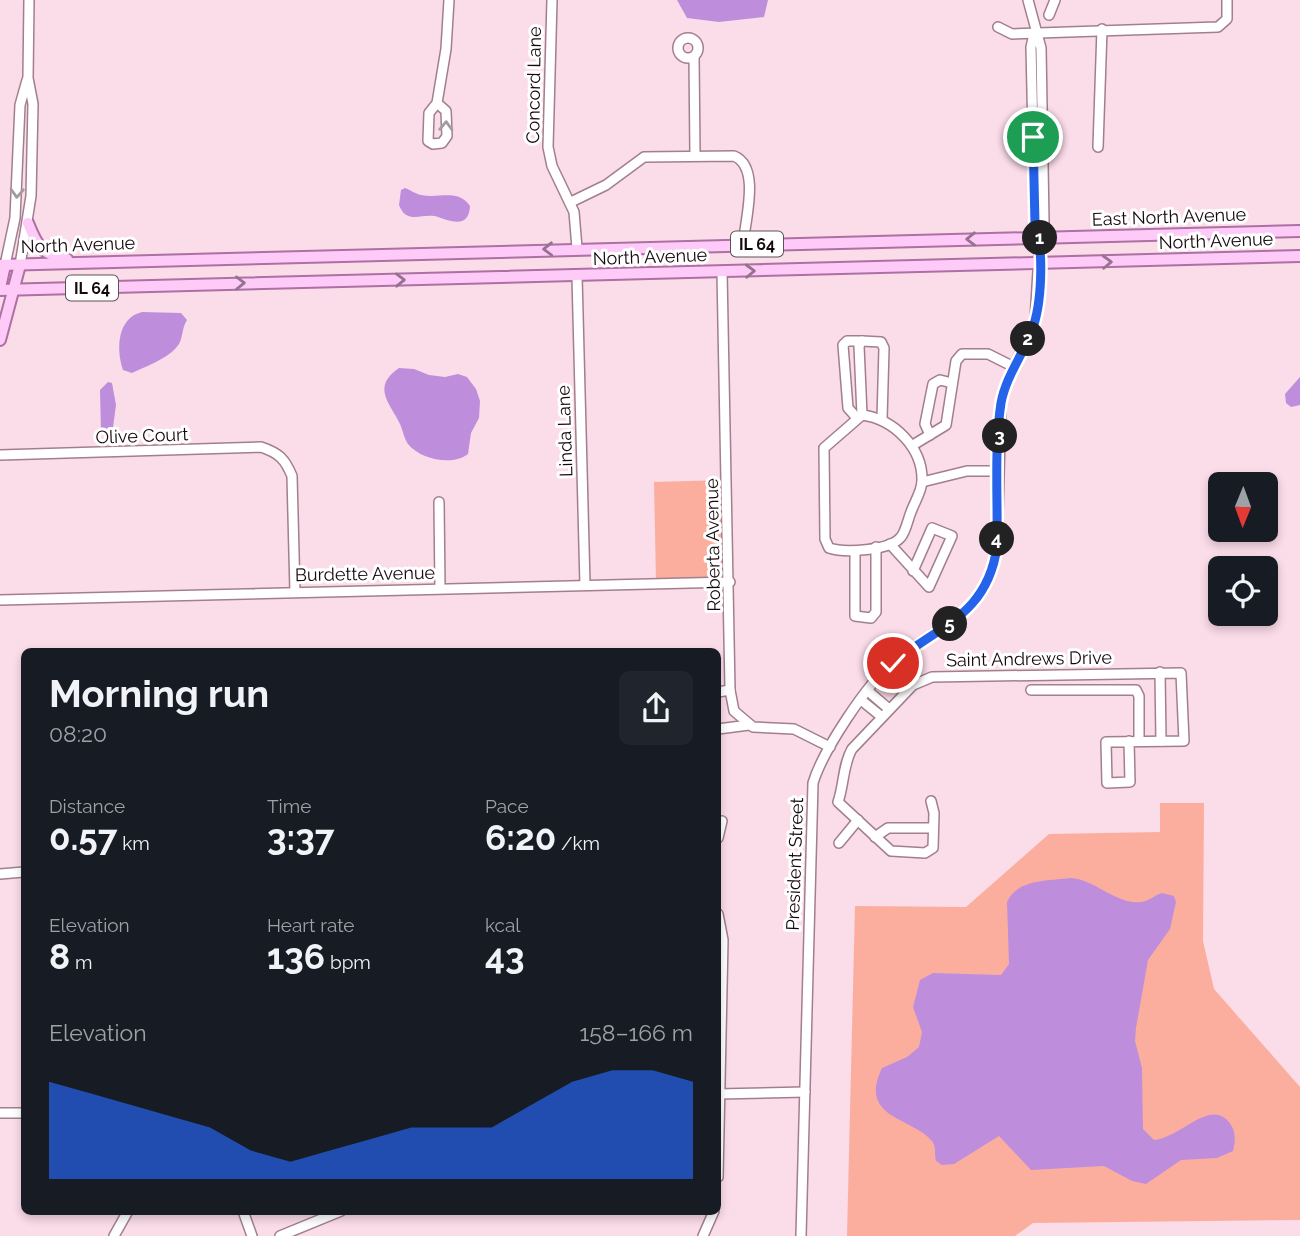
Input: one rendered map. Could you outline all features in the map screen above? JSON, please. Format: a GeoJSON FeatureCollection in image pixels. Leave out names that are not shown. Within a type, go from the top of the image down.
{"type":"FeatureCollection","features":[{"type":"Feature","properties":{"kind":"main road"},"geometry":{"type":"LineString","coordinates":[[28,223],[37,246],[45,254],[94,262]]}},
{"type":"Feature","properties":{"kind":"main road","name":"East North Avenue"},"geometry":{"type":"LineString","coordinates":[[1040,238],[1300,231]]}},
{"type":"Feature","properties":{"kind":"main road","name":"North Avenue"},"geometry":{"type":"LineString","coordinates":[[3,265],[1040,238]]}},
{"type":"Feature","properties":{"kind":"main road","name":"North Avenue"},"geometry":{"type":"LineString","coordinates":[[0,289],[1300,256]]}},
{"type":"Feature","properties":{"kind":"main road"},"geometry":{"type":"LineString","coordinates":[[0,289],[3,265]]}},
{"type":"Feature","properties":{"kind":"main road"},"geometry":{"type":"LineString","coordinates":[[0,340],[20,265]]}},
{"type":"Feature","properties":{"kind":"street"},"geometry":{"type":"LineString","coordinates":[[3,265],[17,205],[20,105],[27,78],[29,0]]}},
{"type":"Feature","properties":{"kind":"street"},"geometry":{"type":"LineString","coordinates":[[437,103],[448,34],[449,0]]}},
{"type":"Feature","properties":{"kind":"street","name":"Concord Lane"},"geometry":{"type":"LineString","coordinates":[[552,0],[548,147],[552,166],[572,202],[577,224],[577,248]]}},
{"type":"Feature","properties":{"kind":"street","name":"President Street"},"geometry":{"type":"LineString","coordinates":[[801,1236],[812,795],[817,771],[868,691],[893,663],[965,614],[982,594],[993,569],[997,547],[1001,403],[1035,320],[1040,238],[1044,222],[1041,48],[1028,0]]}},
{"type":"Feature","properties":{"kind":"street"},"geometry":{"type":"LineString","coordinates":[[1049,15],[1055,0]]}},
{"type":"Feature","properties":{"kind":"street"},"geometry":{"type":"LineString","coordinates":[[998,27],[1012,34],[1223,25],[1227,19],[1227,0]]}},
{"type":"Feature","properties":{"kind":"street"},"geometry":{"type":"LineString","coordinates":[[1098,147],[1102,29]]}},
{"type":"Feature","properties":{"kind":"street"},"geometry":{"type":"LineString","coordinates":[[694,57],[695,155]]}},
{"type":"Feature","properties":{"kind":"street"},"geometry":{"type":"LineString","coordinates":[[20,265],[28,223],[33,104],[27,78]]}},
{"type":"Feature","properties":{"kind":"street"},"geometry":{"type":"LineString","coordinates":[[572,202],[606,185],[644,157],[734,156],[749,169],[751,177],[743,244]]}},
{"type":"Feature","properties":{"kind":"street","name":"Roberta Avenue"},"geometry":{"type":"LineString","coordinates":[[722,272],[730,690],[734,711],[749,725]]}},
{"type":"Feature","properties":{"kind":"street","name":"Linda Lane"},"geometry":{"type":"LineString","coordinates":[[577,276],[585,584]]}},
{"type":"Feature","properties":{"kind":"street"},"geometry":{"type":"LineString","coordinates":[[860,417],[826,444],[823,491],[825,539],[829,548],[855,552],[890,544],[901,538],[922,482],[913,445],[882,419],[860,417],[848,408],[843,345],[847,341],[881,342],[884,348],[882,419]]}},
{"type":"Feature","properties":{"kind":"street"},"geometry":{"type":"LineString","coordinates":[[860,417],[859,346],[862,341]]}},
{"type":"Feature","properties":{"kind":"street"},"geometry":{"type":"LineString","coordinates":[[913,445],[946,425],[956,361],[969,352],[989,354],[1014,367]]}},
{"type":"Feature","properties":{"kind":"street"},"geometry":{"type":"LineString","coordinates":[[930,435],[925,424],[933,384],[940,380],[952,383]]}},
{"type":"Feature","properties":{"kind":"street","name":"Olive Court"},"geometry":{"type":"LineString","coordinates":[[0,455],[261,447],[282,457],[292,476],[295,592]]}},
{"type":"Feature","properties":{"kind":"street"},"geometry":{"type":"LineString","coordinates":[[922,482],[967,471],[999,471]]}},
{"type":"Feature","properties":{"kind":"street"},"geometry":{"type":"LineString","coordinates":[[439,502],[440,588]]}},
{"type":"Feature","properties":{"kind":"street"},"geometry":{"type":"LineString","coordinates":[[890,544],[913,571],[929,587],[952,536],[932,528],[913,571]]}},
{"type":"Feature","properties":{"kind":"street"},"geometry":{"type":"LineString","coordinates":[[855,552],[855,615],[871,618],[876,612],[876,547]]}},
{"type":"Feature","properties":{"kind":"street","name":"Burdette Avenue"},"geometry":{"type":"LineString","coordinates":[[0,600],[730,582]]}},
{"type":"Feature","properties":{"kind":"street"},"geometry":{"type":"LineString","coordinates":[[1031,690],[1136,690],[1139,696],[1134,741],[1130,782],[1107,782],[1106,742],[1134,741],[1161,741],[1160,672]]}},
{"type":"Feature","properties":{"kind":"street","name":"Saint Andrews Drive"},"geometry":{"type":"LineString","coordinates":[[858,820],[838,802],[845,780],[848,756],[913,685],[932,677],[1181,673],[1184,741],[1161,741]]}},
{"type":"Feature","properties":{"kind":"street"},"geometry":{"type":"LineString","coordinates":[[721,692],[730,690]]}},
{"type":"Feature","properties":{"kind":"street"},"geometry":{"type":"LineString","coordinates":[[868,691],[889,709]]}},
{"type":"Feature","properties":{"kind":"street"},"geometry":{"type":"LineString","coordinates":[[861,700],[881,717]]}},
{"type":"Feature","properties":{"kind":"street"},"geometry":{"type":"LineString","coordinates":[[721,729],[749,725],[794,729],[830,747]]}},
{"type":"Feature","properties":{"kind":"street"},"geometry":{"type":"LineString","coordinates":[[839,843],[858,820],[891,851],[929,853],[933,848],[931,801]]}},
{"type":"Feature","properties":{"kind":"street"},"geometry":{"type":"LineString","coordinates":[[721,825],[722,821]]}},
{"type":"Feature","properties":{"kind":"street"},"geometry":{"type":"LineString","coordinates":[[875,837],[888,828],[933,828]]}},
{"type":"Feature","properties":{"kind":"street"},"geometry":{"type":"LineString","coordinates":[[0,874],[21,872]]}},
{"type":"Feature","properties":{"kind":"street"},"geometry":{"type":"LineString","coordinates":[[721,930],[721,1002]]}},
{"type":"Feature","properties":{"kind":"street"},"geometry":{"type":"LineString","coordinates":[[721,1094],[805,1092]]}},
{"type":"Feature","properties":{"kind":"street"},"geometry":{"type":"LineString","coordinates":[[0,1113],[21,1112]]}},
{"type":"Feature","properties":{"kind":"street"},"geometry":{"type":"LineString","coordinates":[[114,1236],[126,1215]]}},
{"type":"Feature","properties":{"kind":"street"},"geometry":{"type":"LineString","coordinates":[[244,1215],[252,1236]]}},
{"type":"Feature","properties":{"kind":"street"},"geometry":{"type":"LineString","coordinates":[[280,1236],[296,1233],[333,1215]]}},
{"type":"Feature","properties":{"kind":"street"},"geometry":{"type":"LineString","coordinates":[[703,1236],[712,1215]]}},
{"type":"Feature","properties":{"kind":"shaded area"},"geometry":{"type":"Polygon","coordinates":[[[677,0],[768,0],[764,17],[719,22],[687,18],[677,0]]]}},
{"type":"Feature","properties":{"kind":"shaded area"},"geometry":{"type":"Polygon","coordinates":[[[405,188],[421,195],[460,197],[470,206],[467,218],[459,222],[432,216],[406,215],[399,205],[401,190],[405,188]]]}},
{"type":"Feature","properties":{"kind":"shaded area"},"geometry":{"type":"Polygon","coordinates":[[[142,312],[181,313],[187,320],[180,342],[172,352],[132,373],[123,370],[119,353],[120,335],[128,321],[142,312]]]}},
{"type":"Feature","properties":{"kind":"shaded area"},"geometry":{"type":"Polygon","coordinates":[[[399,368],[414,369],[429,375],[445,377],[458,374],[467,377],[476,389],[480,401],[479,418],[471,433],[468,454],[454,460],[437,460],[421,454],[408,444],[384,389],[391,375],[399,368]]]}},
{"type":"Feature","properties":{"kind":"shaded area"},"geometry":{"type":"Polygon","coordinates":[[[1300,377],[1300,405],[1291,407],[1286,403],[1285,394],[1300,377]]]}},
{"type":"Feature","properties":{"kind":"shaded area"},"geometry":{"type":"Polygon","coordinates":[[[108,382],[112,383],[116,405],[112,435],[101,432],[100,390],[108,382]]]}},
{"type":"Feature","properties":{"kind":"shaded area"},"geometry":{"type":"Polygon","coordinates":[[[726,480],[728,580],[656,582],[654,482],[726,480]]]}},
{"type":"Feature","properties":{"kind":"shaded area"},"geometry":{"type":"Polygon","coordinates":[[[1160,803],[1204,803],[1203,941],[1214,989],[1300,1087],[1300,1220],[1033,1223],[1015,1236],[847,1236],[855,906],[966,907],[1049,834],[1160,832],[1160,803]]]}},
{"type":"Feature","properties":{"kind":"shaded area"},"geometry":{"type":"Polygon","coordinates":[[[1079,879],[1132,902],[1144,901],[1162,893],[1174,896],[1176,902],[1170,929],[1148,960],[1136,1028],[1135,1041],[1142,1068],[1143,1129],[1154,1140],[1201,1118],[1218,1115],[1229,1122],[1233,1130],[1233,1151],[1217,1158],[1181,1160],[1146,1184],[1132,1181],[1104,1166],[1031,1170],[999,1136],[954,1164],[942,1165],[936,1161],[935,1147],[931,1140],[881,1107],[876,1085],[882,1068],[907,1057],[919,1047],[922,1032],[913,1007],[920,980],[933,973],[1001,975],[1009,964],[1007,902],[1012,894],[1034,882],[1079,879]]]}},
{"type":"Feature","properties":{"kind":"route"},"geometry":{"type":"LineString","coordinates":[[893,663],[965,614],[982,594],[993,569],[997,547],[1001,403],[1008,380],[1032,330],[1038,308],[1040,238],[1035,224],[1033,137]]}}]}
